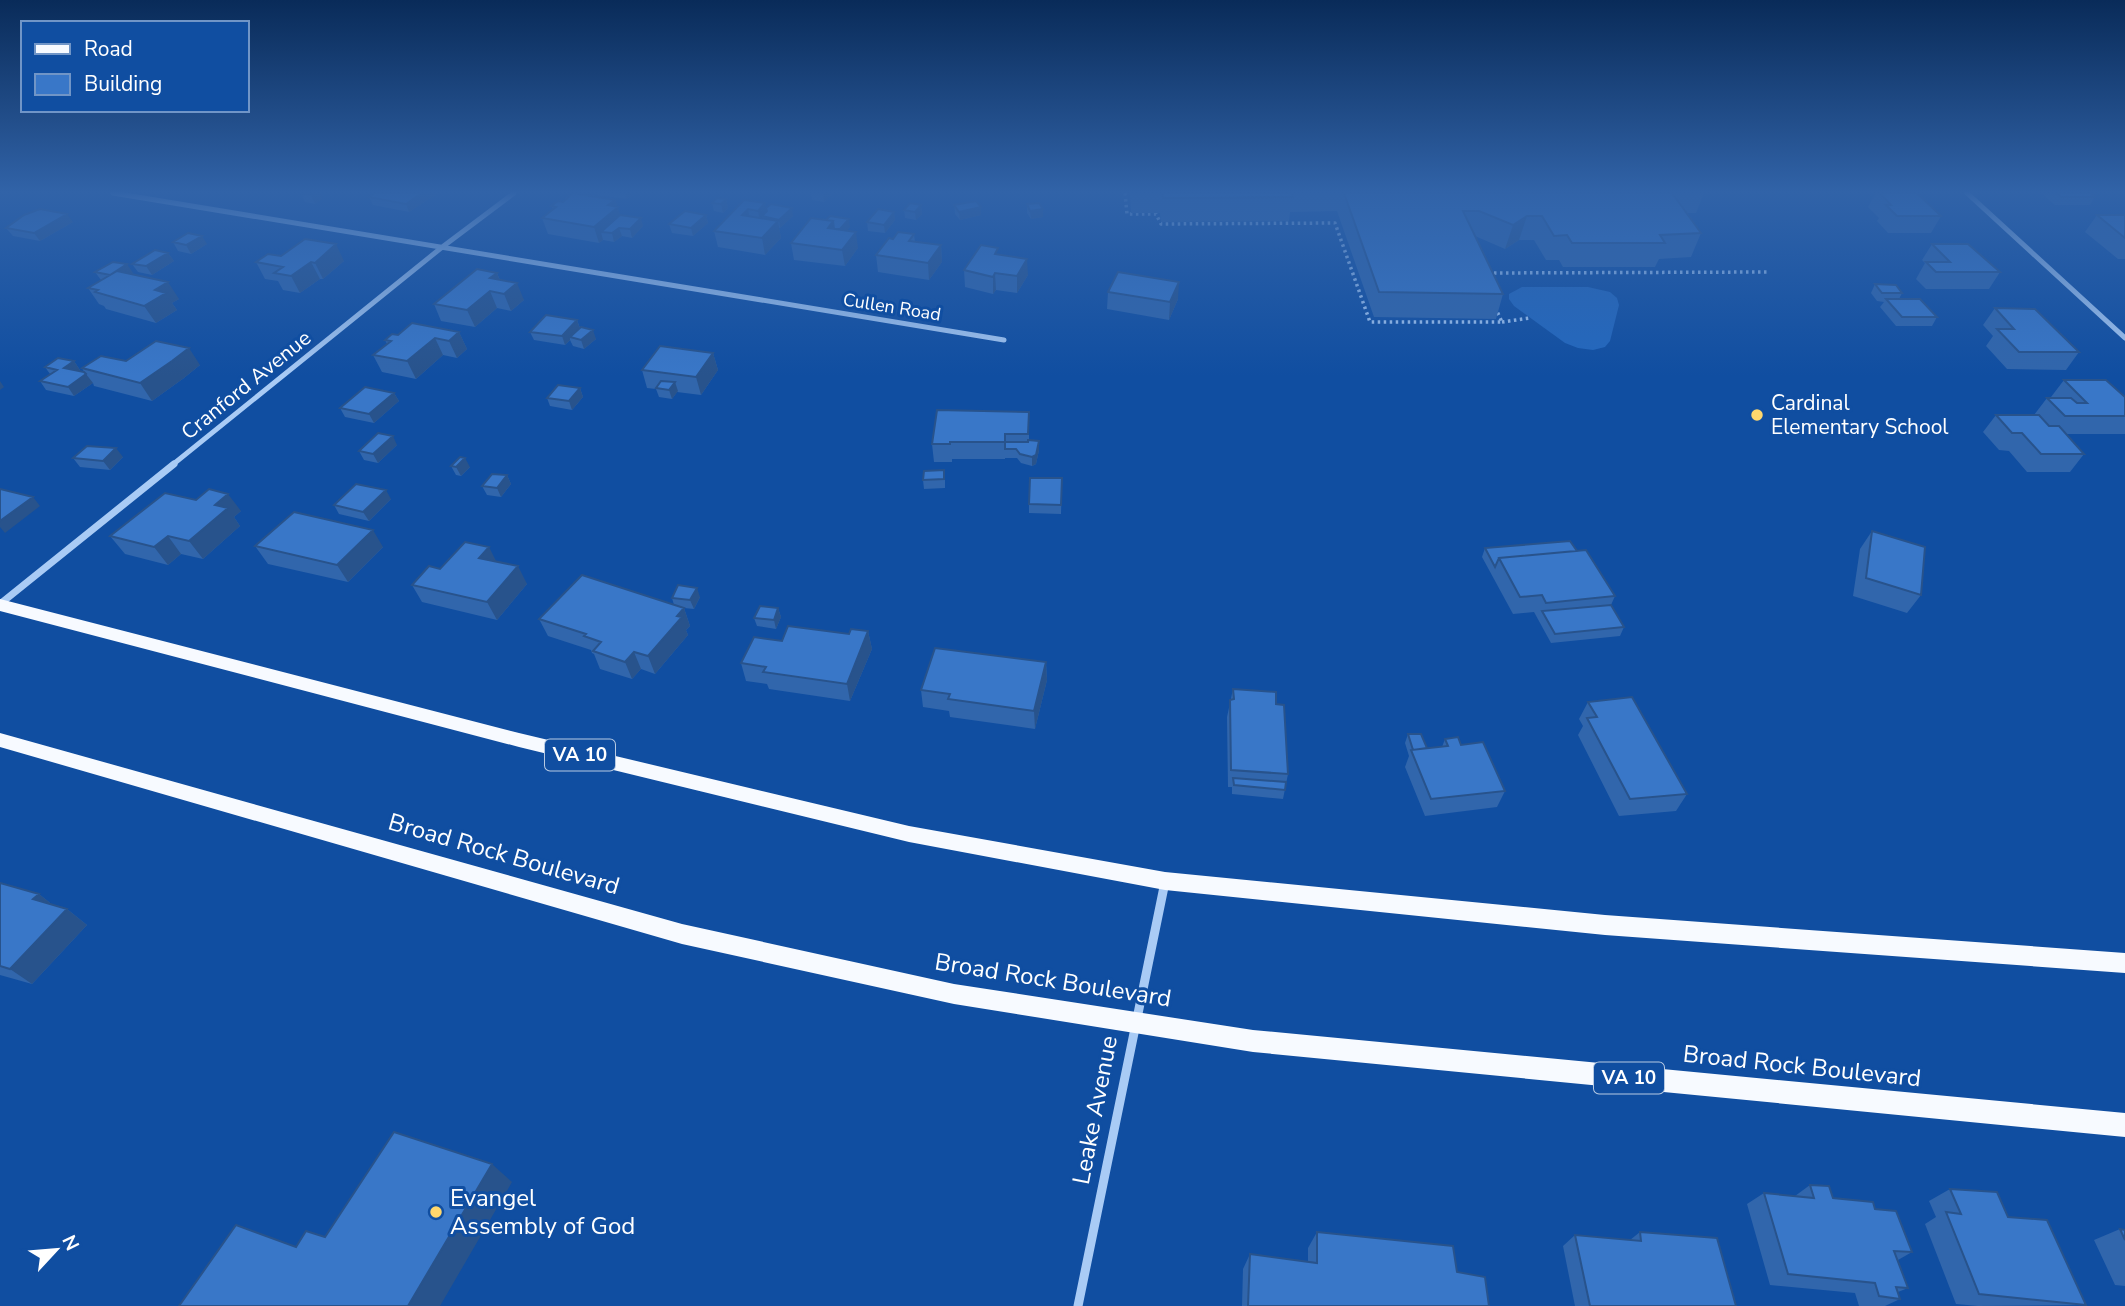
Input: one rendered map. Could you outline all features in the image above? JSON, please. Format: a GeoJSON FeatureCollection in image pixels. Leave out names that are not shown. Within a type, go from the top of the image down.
{"type":"FeatureCollection","features":[{"type":"Feature","properties":{"kind":"main road","name":"VA 10"},"geometry":{"type":"LineString","coordinates":[[0,605],[506,737],[909,834],[1165,881],[1605,925],[2125,963]]}},
{"type":"Feature","properties":{"kind":"main road","name":"Broad Rock Boulevard"},"geometry":{"type":"LineString","coordinates":[[0,740],[682,934],[954,994],[1254,1041],[2125,1125]]}},
{"type":"Feature","properties":{"kind":"street","name":"Cranford Avenue"},"geometry":{"type":"LineString","coordinates":[[0,605],[434,254]]}},
{"type":"Feature","properties":{"kind":"street","name":"Cullen Road"},"geometry":{"type":"LineString","coordinates":[[477,254],[1004,340]]}},
{"type":"Feature","properties":{"kind":"street"},"geometry":{"type":"LineString","coordinates":[[2034,254],[2125,338]]}},
{"type":"Feature","properties":{"kind":"street","name":"Leake Avenue"},"geometry":{"type":"LineString","coordinates":[[1077,1306],[1165,881]]}},
{"type":"Feature","properties":{"kind":"path"},"geometry":{"type":"LineString","coordinates":[[1346,254],[1370,322],[1502,322],[1531,317]]}},
{"type":"Feature","properties":{"kind":"path"},"geometry":{"type":"LineString","coordinates":[[1479,273],[1768,272]]}},
{"type":"Feature","properties":{"kind":"path"},"geometry":{"type":"LineString","coordinates":[[1491,298],[1502,322]]}},
{"type":"Feature","properties":{"kind":"shaded area"},"geometry":{"type":"Polygon","coordinates":[[[1522,287],[1588,287],[1610,292],[1617,298],[1619,305],[1610,341],[1605,347],[1593,350],[1565,343],[1514,306],[1509,294],[1522,287]]]}},
{"type":"Feature","properties":{"kind":"building"},"geometry":{"type":"Polygon","coordinates":[[[149,254],[166,254],[146,266],[132,264],[149,254]]]}},
{"type":"Feature","properties":{"kind":"building"},"geometry":{"type":"Polygon","coordinates":[[[268,254],[325,254],[315,263],[311,262],[291,276],[274,273],[283,267],[256,262],[268,254]]]}},
{"type":"Feature","properties":{"kind":"building"},"geometry":{"type":"Polygon","coordinates":[[[877,254],[935,254],[928,263],[877,254]]]}},
{"type":"Feature","properties":{"kind":"building"},"geometry":{"type":"Polygon","coordinates":[[[975,254],[1027,259],[1017,276],[995,273],[993,277],[964,270],[975,254]]]}},
{"type":"Feature","properties":{"kind":"building"},"geometry":{"type":"Polygon","coordinates":[[[1366,254],[1484,254],[1503,294],[1379,292],[1366,254]]]}},
{"type":"Feature","properties":{"kind":"building"},"geometry":{"type":"Polygon","coordinates":[[[1942,254],[1979,254],[2000,272],[1936,272],[1926,262],[1950,262],[1942,254]]]}},
{"type":"Feature","properties":{"kind":"building"},"geometry":{"type":"Polygon","coordinates":[[[113,262],[127,264],[110,275],[95,272],[113,262]]]}},
{"type":"Feature","properties":{"kind":"building"},"geometry":{"type":"Polygon","coordinates":[[[477,269],[497,273],[490,278],[517,283],[504,294],[490,291],[467,310],[434,304],[477,269]]]}},
{"type":"Feature","properties":{"kind":"building"},"geometry":{"type":"Polygon","coordinates":[[[117,271],[168,282],[155,290],[166,293],[144,306],[88,288],[117,271]]]}},
{"type":"Feature","properties":{"kind":"building"},"geometry":{"type":"Polygon","coordinates":[[[1118,272],[1179,282],[1170,302],[1108,292],[1118,272]]]}},
{"type":"Feature","properties":{"kind":"building"},"geometry":{"type":"Polygon","coordinates":[[[1875,284],[1896,285],[1902,293],[1882,293],[1875,284]]]}},
{"type":"Feature","properties":{"kind":"building"},"geometry":{"type":"Polygon","coordinates":[[[1886,299],[1920,299],[1937,317],[1902,317],[1886,299]]]}},
{"type":"Feature","properties":{"kind":"building"},"geometry":{"type":"Polygon","coordinates":[[[1995,308],[2035,309],[2079,352],[2019,352],[1997,329],[2014,329],[1995,308]]]}},
{"type":"Feature","properties":{"kind":"building"},"geometry":{"type":"Polygon","coordinates":[[[546,315],[577,320],[562,336],[530,332],[546,315]]]}},
{"type":"Feature","properties":{"kind":"building"},"geometry":{"type":"Polygon","coordinates":[[[412,323],[459,332],[449,341],[435,338],[407,361],[373,355],[391,341],[385,340],[392,334],[398,335],[412,323]]]}},
{"type":"Feature","properties":{"kind":"building"},"geometry":{"type":"Polygon","coordinates":[[[581,327],[593,330],[581,340],[570,337],[581,327]]]}},
{"type":"Feature","properties":{"kind":"building"},"geometry":{"type":"Polygon","coordinates":[[[156,341],[189,348],[140,383],[82,368],[101,356],[126,361],[156,341]]]}},
{"type":"Feature","properties":{"kind":"building"},"geometry":{"type":"Polygon","coordinates":[[[660,346],[713,353],[696,377],[642,370],[660,346]]]}},
{"type":"Feature","properties":{"kind":"building"},"geometry":{"type":"Polygon","coordinates":[[[58,358],[74,361],[64,368],[86,374],[68,387],[40,381],[57,370],[45,367],[58,358]]]}},
{"type":"Feature","properties":{"kind":"building"},"geometry":{"type":"Polygon","coordinates":[[[2064,380],[2106,380],[2125,397],[2125,416],[2065,416],[2047,398],[2071,398],[2077,403],[2087,403],[2064,380]]]}},
{"type":"Feature","properties":{"kind":"building"},"geometry":{"type":"Polygon","coordinates":[[[661,381],[675,382],[669,390],[656,388],[661,381]]]}},
{"type":"Feature","properties":{"kind":"building"},"geometry":{"type":"Polygon","coordinates":[[[558,385],[580,388],[569,401],[547,398],[558,385]]]}},
{"type":"Feature","properties":{"kind":"building"},"geometry":{"type":"Polygon","coordinates":[[[365,387],[394,393],[369,414],[340,408],[365,387]]]}},
{"type":"Feature","properties":{"kind":"building"},"geometry":{"type":"Polygon","coordinates":[[[937,410],[1029,412],[1028,434],[1005,434],[1005,442],[932,444],[937,410]]]}},
{"type":"Feature","properties":{"kind":"building"},"geometry":{"type":"Polygon","coordinates":[[[1996,415],[2039,415],[2049,426],[2059,426],[2084,454],[2041,454],[2022,433],[2012,433],[1996,415]]]}},
{"type":"Feature","properties":{"kind":"building"},"geometry":{"type":"Polygon","coordinates":[[[378,433],[393,436],[373,454],[359,451],[378,433]]]}},
{"type":"Feature","properties":{"kind":"building"},"geometry":{"type":"Polygon","coordinates":[[[1039,441],[1036,455],[1032,457],[1020,454],[1016,449],[1005,449],[1005,442],[1039,441]]]}},
{"type":"Feature","properties":{"kind":"building"},"geometry":{"type":"Polygon","coordinates":[[[87,446],[116,448],[103,461],[73,458],[87,446]]]}},
{"type":"Feature","properties":{"kind":"building"},"geometry":{"type":"Polygon","coordinates":[[[460,457],[465,458],[456,467],[451,466],[460,457]]]}},
{"type":"Feature","properties":{"kind":"building"},"geometry":{"type":"Polygon","coordinates":[[[944,470],[944,479],[923,480],[924,471],[944,470]]]}},
{"type":"Feature","properties":{"kind":"building"},"geometry":{"type":"Polygon","coordinates":[[[492,474],[507,475],[497,488],[482,486],[492,474]]]}},
{"type":"Feature","properties":{"kind":"building"},"geometry":{"type":"Polygon","coordinates":[[[1030,478],[1062,478],[1061,505],[1029,504],[1030,478]]]}},
{"type":"Feature","properties":{"kind":"building"},"geometry":{"type":"Polygon","coordinates":[[[356,484],[386,490],[363,512],[334,505],[356,484]]]}},
{"type":"Feature","properties":{"kind":"building"},"geometry":{"type":"Polygon","coordinates":[[[0,489],[33,497],[0,521],[0,489]]]}},
{"type":"Feature","properties":{"kind":"building"},"geometry":{"type":"Polygon","coordinates":[[[209,489],[228,494],[215,505],[228,508],[189,541],[168,536],[154,547],[110,536],[165,493],[196,500],[209,489]]]}},
{"type":"Feature","properties":{"kind":"building"},"geometry":{"type":"Polygon","coordinates":[[[294,512],[373,530],[337,565],[255,546],[294,512]]]}},
{"type":"Feature","properties":{"kind":"building"},"geometry":{"type":"Polygon","coordinates":[[[1872,531],[1925,547],[1921,595],[1866,578],[1872,531]]]}},
{"type":"Feature","properties":{"kind":"building"},"geometry":{"type":"Polygon","coordinates":[[[1570,541],[1577,551],[1499,558],[1495,567],[1485,548],[1570,541]]]}},
{"type":"Feature","properties":{"kind":"building"},"geometry":{"type":"Polygon","coordinates":[[[465,542],[489,547],[479,558],[518,566],[487,602],[412,585],[429,566],[440,569],[465,542]]]}},
{"type":"Feature","properties":{"kind":"building"},"geometry":{"type":"Polygon","coordinates":[[[1586,550],[1615,596],[1546,603],[1542,595],[1520,597],[1499,558],[1586,550]]]}},
{"type":"Feature","properties":{"kind":"building"},"geometry":{"type":"Polygon","coordinates":[[[582,575],[684,608],[677,616],[682,617],[648,656],[634,652],[625,662],[593,651],[601,642],[584,636],[586,634],[539,619],[582,575]]]}},
{"type":"Feature","properties":{"kind":"building"},"geometry":{"type":"Polygon","coordinates":[[[678,585],[697,588],[690,600],[672,598],[678,585]]]}},
{"type":"Feature","properties":{"kind":"building"},"geometry":{"type":"Polygon","coordinates":[[[1611,605],[1624,627],[1555,634],[1542,611],[1611,605]]]}},
{"type":"Feature","properties":{"kind":"building"},"geometry":{"type":"Polygon","coordinates":[[[760,606],[778,608],[774,620],[754,618],[760,606]]]}},
{"type":"Feature","properties":{"kind":"building"},"geometry":{"type":"Polygon","coordinates":[[[788,626],[849,634],[851,629],[868,631],[847,684],[763,672],[766,667],[741,663],[754,637],[782,641],[788,626]]]}},
{"type":"Feature","properties":{"kind":"building"},"geometry":{"type":"Polygon","coordinates":[[[935,648],[1046,662],[1034,711],[948,699],[950,694],[921,690],[935,648]]]}},
{"type":"Feature","properties":{"kind":"building"},"geometry":{"type":"Polygon","coordinates":[[[1233,689],[1276,692],[1276,704],[1284,705],[1288,774],[1231,770],[1230,700],[1234,699],[1233,689]]]}},
{"type":"Feature","properties":{"kind":"building"},"geometry":{"type":"Polygon","coordinates":[[[1632,697],[1687,794],[1630,799],[1587,718],[1597,717],[1588,702],[1632,697]]]}},
{"type":"Feature","properties":{"kind":"building"},"geometry":{"type":"Polygon","coordinates":[[[1408,734],[1421,734],[1427,748],[1413,750],[1408,734]]]}},
{"type":"Feature","properties":{"kind":"building"},"geometry":{"type":"Polygon","coordinates":[[[1458,737],[1461,745],[1483,742],[1505,791],[1431,799],[1411,750],[1448,746],[1445,739],[1458,737]]]}},
{"type":"Feature","properties":{"kind":"building"},"geometry":{"type":"Polygon","coordinates":[[[1233,778],[1286,782],[1285,790],[1234,785],[1233,778]]]}},
{"type":"Feature","properties":{"kind":"building"},"geometry":{"type":"Polygon","coordinates":[[[0,883],[39,894],[33,899],[67,909],[10,969],[0,966],[0,883]]]}},
{"type":"Feature","properties":{"kind":"building","name":"Evangel Assembly of God"},"geometry":{"type":"Polygon","coordinates":[[[394,1132],[492,1164],[408,1306],[179,1306],[236,1225],[296,1247],[306,1231],[325,1237],[394,1132]]]}},
{"type":"Feature","properties":{"kind":"building"},"geometry":{"type":"Polygon","coordinates":[[[1810,1185],[1829,1186],[1833,1198],[1873,1202],[1875,1209],[1896,1211],[1912,1252],[1894,1251],[1908,1288],[1896,1287],[1900,1299],[1879,1296],[1875,1283],[1788,1274],[1764,1193],[1814,1198],[1810,1185]]]}},
{"type":"Feature","properties":{"kind":"building"},"geometry":{"type":"Polygon","coordinates":[[[1950,1189],[1997,1192],[2008,1217],[2047,1220],[2086,1305],[1979,1294],[1946,1212],[1961,1214],[1950,1189]]]}},
{"type":"Feature","properties":{"kind":"building"},"geometry":{"type":"Polygon","coordinates":[[[1317,1232],[1453,1246],[1457,1272],[1485,1277],[1489,1306],[1248,1306],[1250,1254],[1317,1263],[1317,1232]]]}},
{"type":"Feature","properties":{"kind":"building"},"geometry":{"type":"Polygon","coordinates":[[[1640,1232],[1717,1238],[1736,1306],[1590,1306],[1575,1235],[1641,1241],[1640,1232]]]}},
{"type":"Feature","properties":{"kind":"place","name":"Cardinal Elementary School"},"geometry":{"type":"Point","coordinates":[1757,415]}},
{"type":"Feature","properties":{"kind":"place","name":"Evangel Assembly of God"},"geometry":{"type":"Point","coordinates":[436,1212]}}]}
